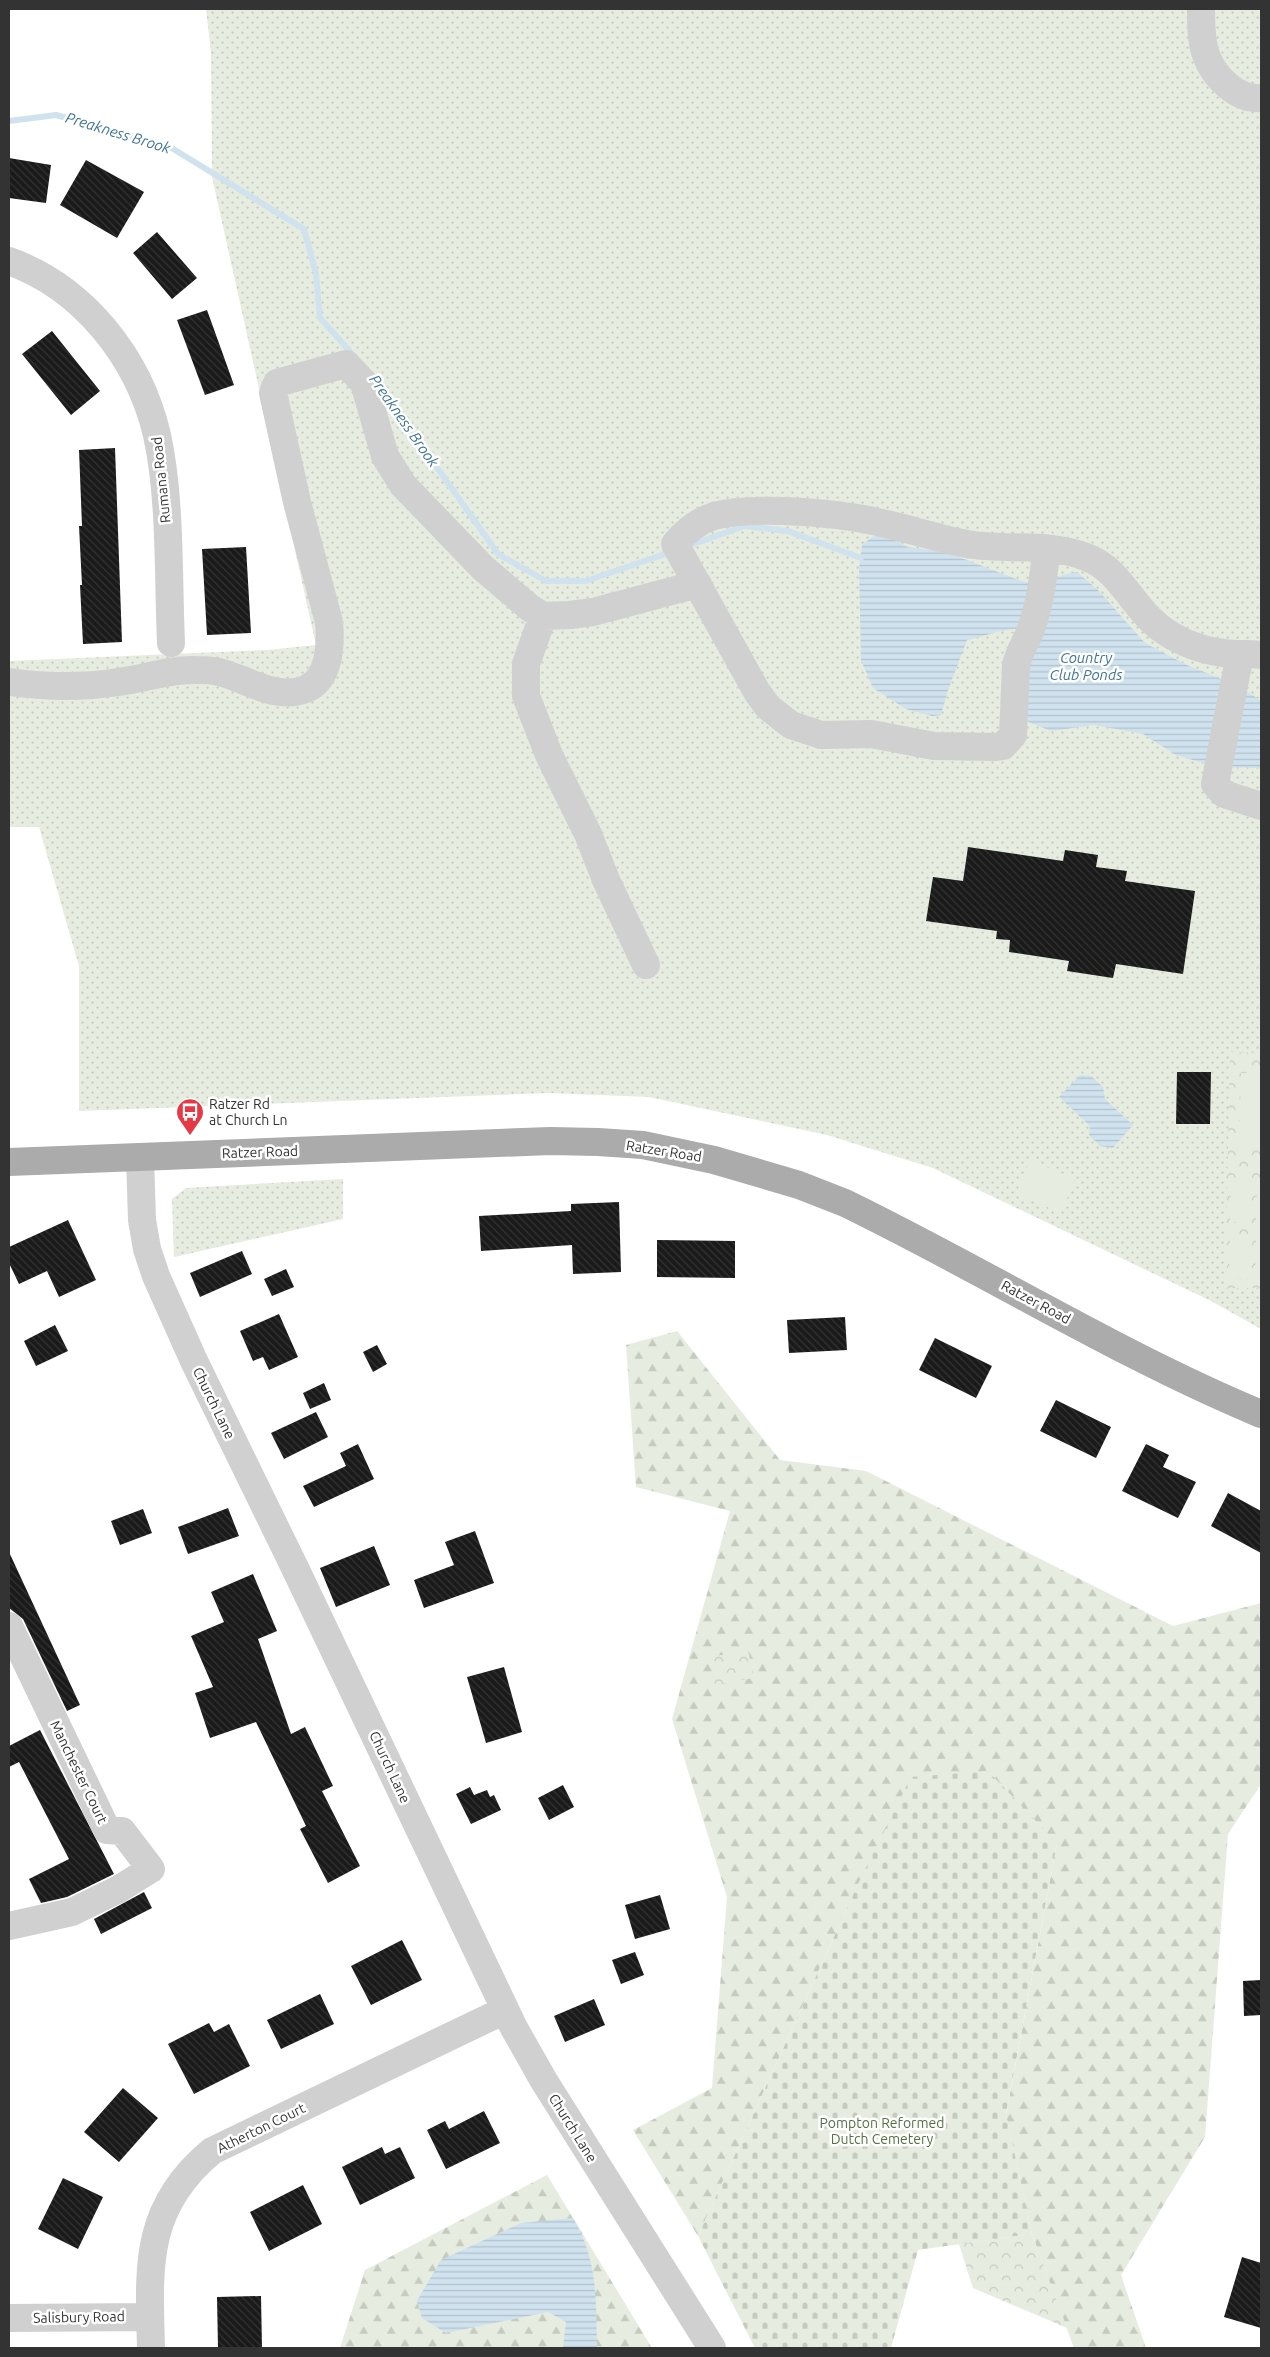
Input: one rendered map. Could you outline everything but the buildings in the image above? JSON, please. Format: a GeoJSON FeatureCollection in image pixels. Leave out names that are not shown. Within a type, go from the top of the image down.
{"type":"FeatureCollection","features":[{"type":"Feature","properties":{"kind":"main road","name":"Ratzer Road"},"geometry":{"type":"LineString","coordinates":[[9,1162],[550,1141],[642,1146],[680,1152],[799,1185],[845,1203],[1153,1364],[1216,1395],[1261,1414]]}},
{"type":"Feature","properties":{"kind":"street"},"geometry":{"type":"LineString","coordinates":[[1201,9],[1202,35],[1206,56],[1216,72],[1236,93],[1255,99],[1261,98]]}},
{"type":"Feature","properties":{"kind":"street","name":"Rumana Road"},"geometry":{"type":"LineString","coordinates":[[9,261],[49,279],[76,299],[100,324],[122,354],[140,387],[157,436],[165,491],[171,643]]}},
{"type":"Feature","properties":{"kind":"street"},"geometry":{"type":"LineString","coordinates":[[9,682],[55,687],[78,686],[119,682],[154,674],[194,670],[218,672],[280,693],[308,688],[318,678],[329,653],[331,639],[329,622],[297,502],[273,393],[277,383],[346,364],[364,383],[385,456],[403,485],[483,568],[542,616],[593,612],[698,584]]}},
{"type":"Feature","properties":{"kind":"street"},"geometry":{"type":"LineString","coordinates":[[1046,550],[1044,583],[1030,630],[1016,665],[1013,735],[1004,746],[934,746],[911,744],[871,734],[821,734],[791,724],[768,707],[746,672],[679,551],[685,532],[713,516],[758,512],[841,516],[886,524],[967,544],[1046,550],[1068,552],[1086,556],[1111,570],[1150,619],[1163,630],[1190,645],[1224,654],[1250,654],[1234,684],[1215,784],[1218,790],[1234,798],[1261,806]]}},
{"type":"Feature","properties":{"kind":"street"},"geometry":{"type":"LineString","coordinates":[[542,616],[526,664],[526,696],[549,755],[588,834],[606,880],[646,964]]}},
{"type":"Feature","properties":{"kind":"street","name":"Church Lane"},"geometry":{"type":"LineString","coordinates":[[140,1157],[142,1220],[147,1249],[156,1276],[198,1370],[295,1568],[505,2010],[544,2081],[712,2348]]}},
{"type":"Feature","properties":{"kind":"street","name":"Manchester Court"},"geometry":{"type":"LineString","coordinates":[[9,1626],[107,1830],[122,1831],[151,1869],[72,1912],[9,1926]]}},
{"type":"Feature","properties":{"kind":"street","name":"Atherton Court"},"geometry":{"type":"LineString","coordinates":[[151,2348],[149,2270],[154,2241],[167,2204],[176,2188],[192,2167],[212,2151],[233,2140],[505,2010]]}},
{"type":"Feature","properties":{"kind":"street","name":"Salisbury Road"},"geometry":{"type":"LineString","coordinates":[[9,2318],[150,2317]]}},
{"type":"Feature","properties":{"kind":"green space"},"geometry":{"type":"Polygon","coordinates":[[[206,9],[1261,9],[1261,1329],[1211,1301],[933,1168],[827,1135],[649,1097],[548,1093],[79,1111],[79,966],[39,827],[9,827],[9,661],[267,650],[316,645],[212,177],[211,53],[206,9]]]}},
{"type":"Feature","properties":{"kind":"green space"},"geometry":{"type":"Polygon","coordinates":[[[1230,1052],[1261,1053],[1261,1288],[1225,1288],[1230,1052]]]}},
{"type":"Feature","properties":{"kind":"green space"},"geometry":{"type":"Polygon","coordinates":[[[1241,1073],[1261,1073],[1261,1150],[1239,1149],[1241,1073]]]}},
{"type":"Feature","properties":{"kind":"green space"},"geometry":{"type":"Polygon","coordinates":[[[1030,1160],[1075,1179],[1061,1213],[1016,1194],[1030,1160]]]}},
{"type":"Feature","properties":{"kind":"green space"},"geometry":{"type":"Polygon","coordinates":[[[343,1179],[343,1219],[174,1257],[172,1199],[186,1188],[343,1179]]]}},
{"type":"Feature","properties":{"kind":"green space"},"geometry":{"type":"Polygon","coordinates":[[[1231,1179],[1251,1179],[1249,1222],[1230,1222],[1231,1179]]]}},
{"type":"Feature","properties":{"kind":"green space"},"geometry":{"type":"Polygon","coordinates":[[[1257,1180],[1261,1180],[1261,1223],[1256,1223],[1257,1180]]]}},
{"type":"Feature","properties":{"kind":"green space"},"geometry":{"type":"Polygon","coordinates":[[[1230,1235],[1249,1236],[1248,1279],[1229,1278],[1230,1235]]]}},
{"type":"Feature","properties":{"kind":"green space"},"geometry":{"type":"Polygon","coordinates":[[[1256,1236],[1261,1236],[1261,1279],[1255,1279],[1256,1236]]]}},
{"type":"Feature","properties":{"kind":"green space"},"geometry":{"type":"Polygon","coordinates":[[[677,1331],[780,1460],[866,1471],[1173,1626],[1261,1603],[1261,1784],[1228,1834],[1205,2137],[1121,2275],[1146,2348],[1074,2348],[1032,2234],[1006,2115],[1057,1843],[857,1886],[698,2236],[633,2130],[712,2088],[727,1897],[672,1719],[730,1511],[636,1487],[626,1345],[677,1331]]]}},
{"type":"Feature","properties":{"kind":"green space"},"geometry":{"type":"Polygon","coordinates":[[[748,1650],[754,1678],[715,1685],[710,1657],[748,1650]]]}},
{"type":"Feature","properties":{"kind":"green space","name":"Pompton Reformed Dutch Cemetery"},"geometry":{"type":"Polygon","coordinates":[[[988,1771],[1057,1843],[1006,2114],[1032,2234],[918,2250],[891,2348],[755,2348],[698,2236],[857,1886],[911,1777],[988,1771]]]}},
{"type":"Feature","properties":{"kind":"green space"},"geometry":{"type":"Polygon","coordinates":[[[547,2175],[652,2348],[340,2348],[365,2270],[547,2175]]]}},
{"type":"Feature","properties":{"kind":"green space"},"geometry":{"type":"Polygon","coordinates":[[[1032,2234],[1067,2328],[973,2288],[959,2244],[1032,2234]]]}},
{"type":"Feature","properties":{"kind":"water","name":"Country Club Ponds"},"geometry":{"type":"Polygon","coordinates":[[[875,535],[896,540],[907,547],[946,552],[1024,582],[1050,583],[1062,575],[1077,572],[1099,591],[1145,643],[1187,665],[1241,687],[1261,701],[1261,768],[1217,767],[1176,755],[1143,734],[1094,725],[1051,731],[1026,721],[1030,630],[1006,630],[967,640],[948,690],[941,715],[932,716],[906,709],[873,688],[861,660],[859,569],[862,545],[875,535]]]}},
{"type":"Feature","properties":{"kind":"water"},"geometry":{"type":"Polygon","coordinates":[[[1080,1075],[1091,1076],[1103,1087],[1105,1099],[1133,1125],[1113,1148],[1100,1146],[1089,1135],[1090,1126],[1059,1097],[1080,1075]]]}},
{"type":"Feature","properties":{"kind":"water"},"geometry":{"type":"Polygon","coordinates":[[[573,2218],[587,2249],[594,2281],[597,2348],[563,2348],[566,2322],[548,2312],[446,2333],[422,2318],[417,2301],[441,2260],[521,2223],[573,2218]]]}},
{"type":"Feature","properties":{"kind":"waterway","name":"Preakness Brook"},"geometry":{"type":"LineString","coordinates":[[9,121],[56,115],[170,147],[304,229],[316,274],[320,318],[356,358]]}},
{"type":"Feature","properties":{"kind":"waterway","name":"Preakness Brook"},"geometry":{"type":"LineString","coordinates":[[374,378],[498,554],[546,581],[586,581],[671,552]]}},
{"type":"Feature","properties":{"kind":"waterway","name":"Preakness Brook"},"geometry":{"type":"LineString","coordinates":[[688,546],[744,526],[788,531],[861,558]]}},
{"type":"Feature","properties":{"kind":"place","name":"Ratzer Rd at Church Ln"},"geometry":{"type":"Point","coordinates":[190,1136]}}]}
